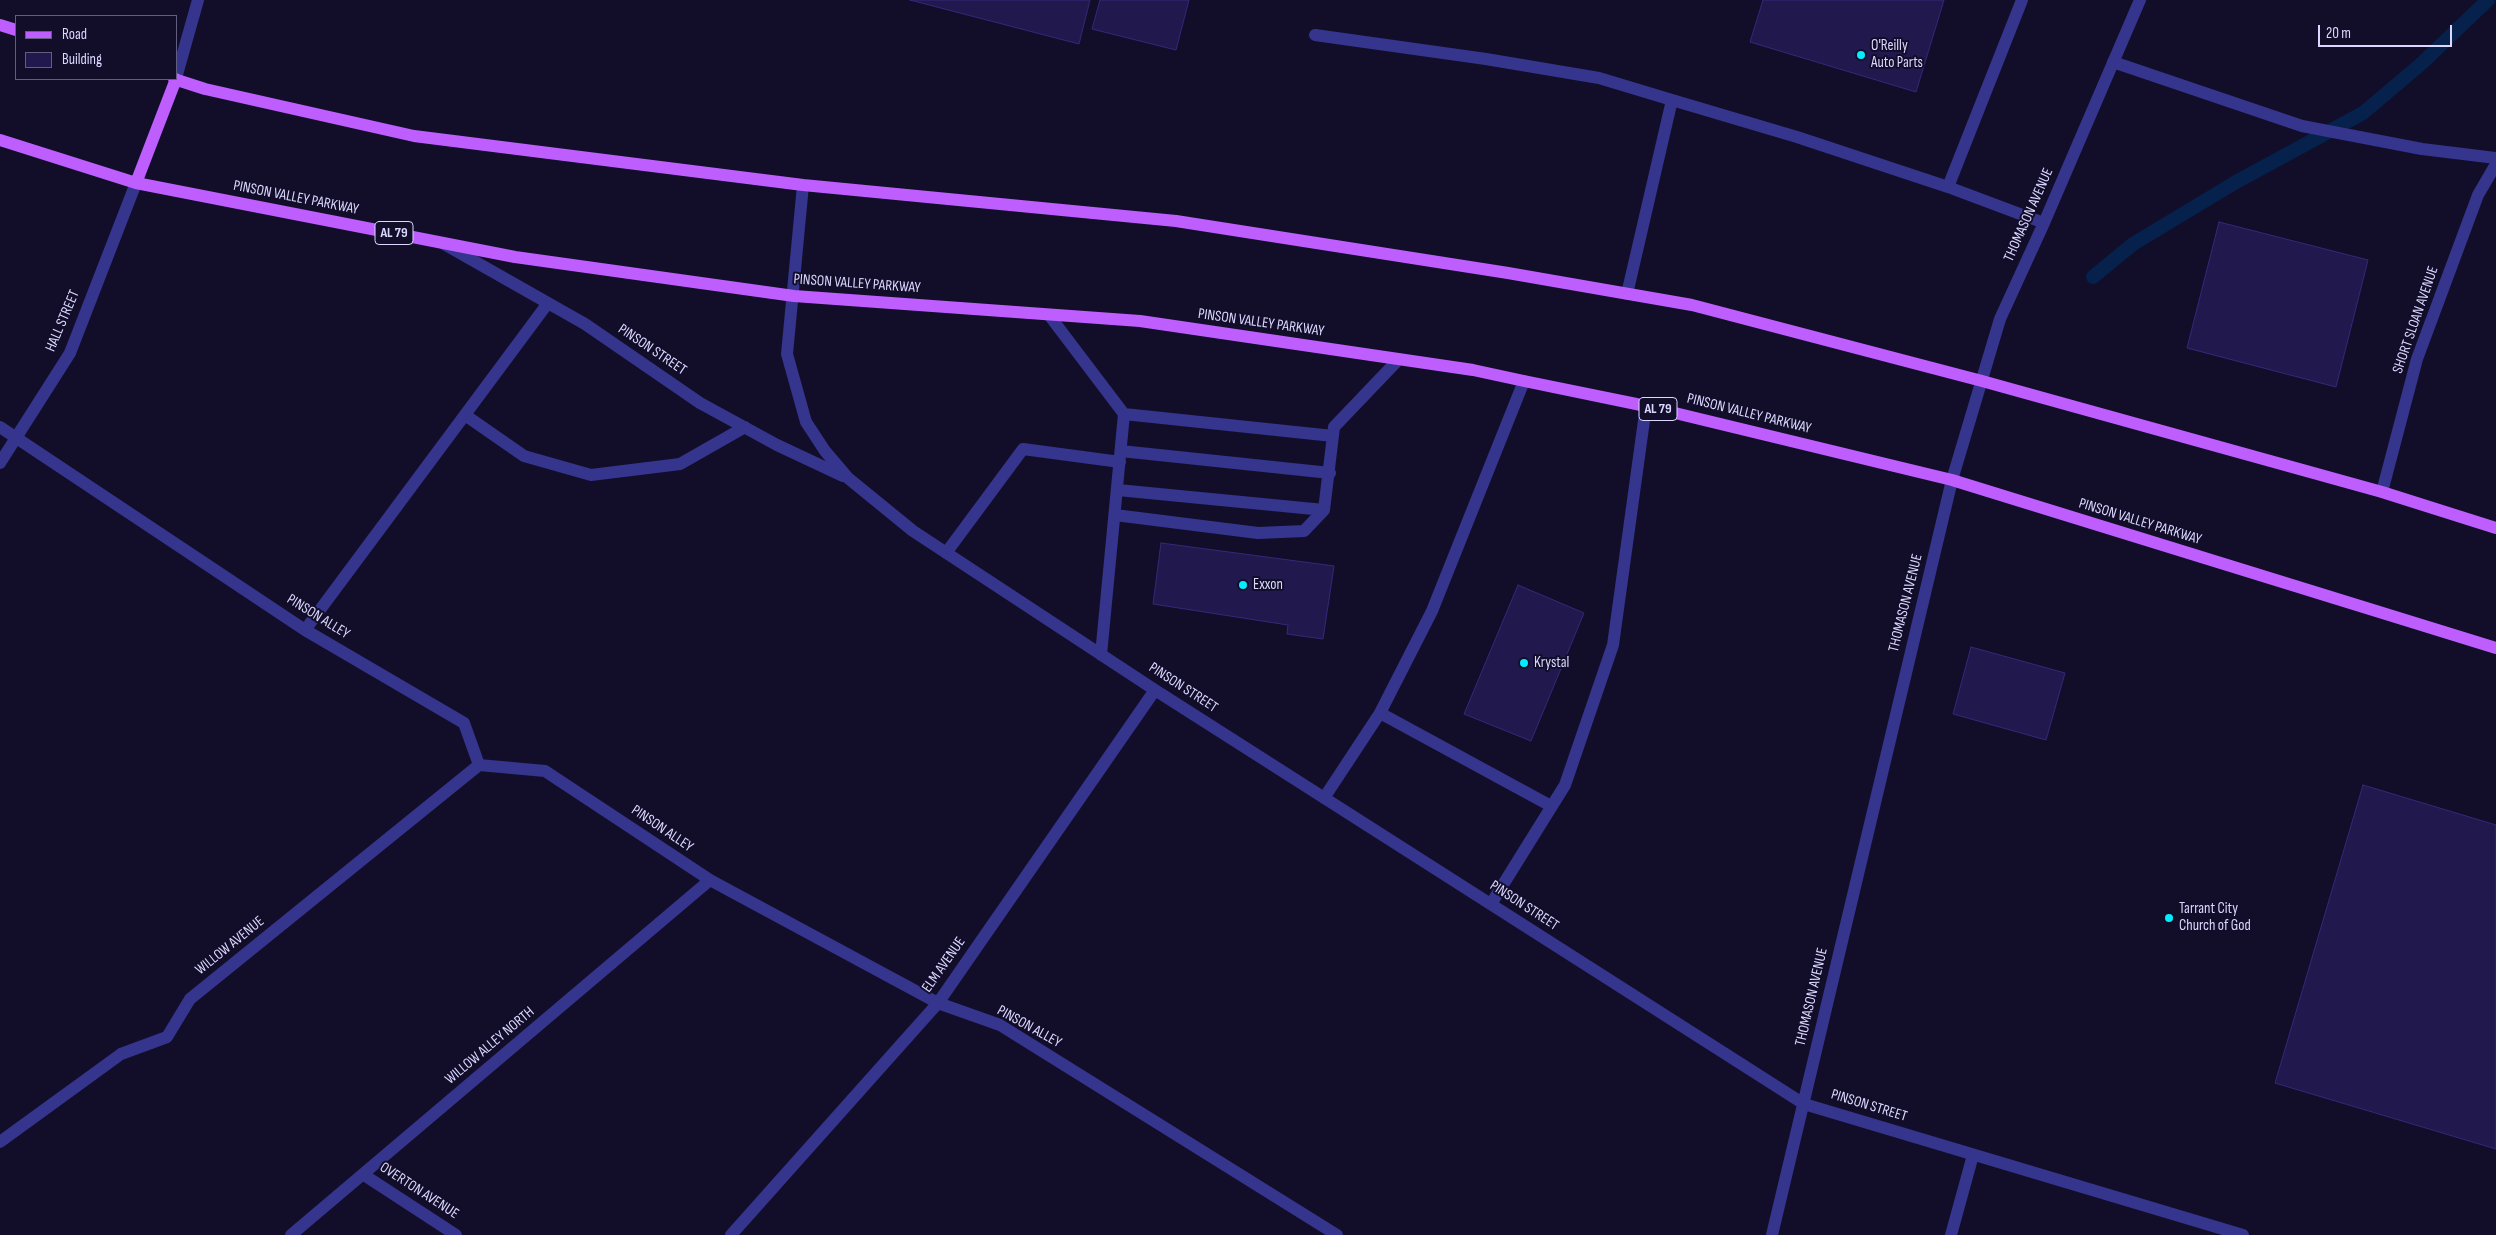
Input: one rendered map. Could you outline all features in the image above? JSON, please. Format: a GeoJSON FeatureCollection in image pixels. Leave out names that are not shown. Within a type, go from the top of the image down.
{"type":"FeatureCollection","features":[{"type":"Feature","properties":{"kind":"main road"},"geometry":{"type":"LineString","coordinates":[[0,24],[15,30]]}},
{"type":"Feature","properties":{"kind":"main road"},"geometry":{"type":"LineString","coordinates":[[136,182],[176,80]]}},
{"type":"Feature","properties":{"kind":"main road"},"geometry":{"type":"LineString","coordinates":[[178,80],[205,89],[414,136],[803,185],[1176,221],[1692,305],[1982,381],[2382,492],[2496,528]]}},
{"type":"Feature","properties":{"kind":"main road","name":"PINSON VALLEY PARKWAY"},"geometry":{"type":"LineString","coordinates":[[0,140],[136,182],[515,258],[794,296],[1140,321],[1399,359],[1524,380],[1646,406],[1952,480],[2496,648]]}},
{"type":"Feature","properties":{"kind":"street"},"geometry":{"type":"LineString","coordinates":[[178,72],[198,0]]}},
{"type":"Feature","properties":{"kind":"street"},"geometry":{"type":"LineString","coordinates":[[1948,187],[2022,0]]}},
{"type":"Feature","properties":{"kind":"street","name":"THOMASON AVENUE"},"geometry":{"type":"LineString","coordinates":[[1772,1235],[1952,480],[2000,319],[2044,223],[2140,0]]}},
{"type":"Feature","properties":{"kind":"street"},"geometry":{"type":"LineString","coordinates":[[1315,35],[1486,59],[1599,78],[1797,137],[1948,187],[2044,223]]}},
{"type":"Feature","properties":{"kind":"street"},"geometry":{"type":"LineString","coordinates":[[2113,62],[2302,126],[2422,149],[2496,158]]}},
{"type":"Feature","properties":{"kind":"street"},"geometry":{"type":"LineString","coordinates":[[1627,294],[1672,100]]}},
{"type":"Feature","properties":{"kind":"street","name":"SHORT SLOAN AVENUE"},"geometry":{"type":"LineString","coordinates":[[2382,492],[2417,359],[2478,195],[2496,164]]}},
{"type":"Feature","properties":{"kind":"street","name":"HALL STREET"},"geometry":{"type":"LineString","coordinates":[[0,463],[70,353],[136,182]]}},
{"type":"Feature","properties":{"kind":"street","name":"PINSON STREET"},"geometry":{"type":"LineString","coordinates":[[803,185],[794,296],[787,354],[806,422],[825,451],[848,478],[913,531],[1101,655],[1804,1104],[2243,1235]]}},
{"type":"Feature","properties":{"kind":"street","name":"PINSON STREET"},"geometry":{"type":"LineString","coordinates":[[442,243],[585,324],[700,403],[776,445],[848,478]]}},
{"type":"Feature","properties":{"kind":"street"},"geometry":{"type":"LineString","coordinates":[[305,630],[548,303]]}},
{"type":"Feature","properties":{"kind":"street"},"geometry":{"type":"LineString","coordinates":[[1049,315],[1124,414],[1101,655]]}},
{"type":"Feature","properties":{"kind":"street"},"geometry":{"type":"LineString","coordinates":[[1115,514],[1258,533],[1304,532],[1324,510],[1330,473],[1334,427],[1399,359]]}},
{"type":"Feature","properties":{"kind":"street"},"geometry":{"type":"LineString","coordinates":[[1324,798],[1380,713],[1432,611],[1524,380]]}},
{"type":"Feature","properties":{"kind":"street"},"geometry":{"type":"LineString","coordinates":[[1490,904],[1565,785],[1613,645],[1646,406]]}},
{"type":"Feature","properties":{"kind":"street"},"geometry":{"type":"LineString","coordinates":[[465,414],[524,456],[591,475],[680,464],[745,427]]}},
{"type":"Feature","properties":{"kind":"street"},"geometry":{"type":"LineString","coordinates":[[1124,414],[1333,436]]}},
{"type":"Feature","properties":{"kind":"street","name":"PINSON ALLEY"},"geometry":{"type":"LineString","coordinates":[[0,427],[305,630],[464,723],[479,766],[545,770],[710,880],[938,1003],[1000,1025],[1337,1235]]}},
{"type":"Feature","properties":{"kind":"street"},"geometry":{"type":"LineString","coordinates":[[946,553],[1023,449],[1330,473]]}},
{"type":"Feature","properties":{"kind":"street"},"geometry":{"type":"LineString","coordinates":[[1118,490],[1324,510]]}},
{"type":"Feature","properties":{"kind":"street","name":"ELM AVENUE"},"geometry":{"type":"LineString","coordinates":[[731,1235],[938,1003],[1156,690]]}},
{"type":"Feature","properties":{"kind":"street"},"geometry":{"type":"LineString","coordinates":[[1380,713],[1552,806]]}},
{"type":"Feature","properties":{"kind":"street","name":"WILLOW AVENUE"},"geometry":{"type":"LineString","coordinates":[[0,1142],[121,1054],[167,1037],[190,999],[479,766]]}},
{"type":"Feature","properties":{"kind":"street","name":"WILLOW ALLEY NORTH"},"geometry":{"type":"LineString","coordinates":[[291,1235],[710,880]]}},
{"type":"Feature","properties":{"kind":"street"},"geometry":{"type":"LineString","coordinates":[[1951,1235],[1973,1155]]}},
{"type":"Feature","properties":{"kind":"street","name":"OVERTON AVENUE"},"geometry":{"type":"LineString","coordinates":[[364,1175],[456,1235]]}},
{"type":"Feature","properties":{"kind":"building"},"geometry":{"type":"Polygon","coordinates":[[[910,0],[1090,0],[1079,44],[910,0]]]}},
{"type":"Feature","properties":{"kind":"building"},"geometry":{"type":"Polygon","coordinates":[[[1100,0],[1189,0],[1176,50],[1092,29],[1100,0]]]}},
{"type":"Feature","properties":{"kind":"building","name":"O'Reilly Auto Parts"},"geometry":{"type":"Polygon","coordinates":[[[1763,0],[1944,0],[1916,92],[1750,42],[1763,0]]]}},
{"type":"Feature","properties":{"kind":"building"},"geometry":{"type":"Polygon","coordinates":[[[2219,222],[2368,260],[2336,387],[2187,348],[2219,222]]]}},
{"type":"Feature","properties":{"kind":"building","name":"Exxon"},"geometry":{"type":"Polygon","coordinates":[[[1161,543],[1334,566],[1323,639],[1287,634],[1288,625],[1153,604],[1161,543]]]}},
{"type":"Feature","properties":{"kind":"building","name":"Krystal"},"geometry":{"type":"Polygon","coordinates":[[[1518,585],[1584,613],[1531,741],[1464,714],[1518,585]]]}},
{"type":"Feature","properties":{"kind":"building"},"geometry":{"type":"Polygon","coordinates":[[[1971,647],[2065,673],[2046,740],[1953,714],[1971,647]]]}},
{"type":"Feature","properties":{"kind":"building"},"geometry":{"type":"Polygon","coordinates":[[[2363,785],[2496,825],[2496,1149],[2275,1083],[2363,785]]]}},
{"type":"Feature","properties":{"kind":"waterway"},"geometry":{"type":"LineString","coordinates":[[2093,277],[2133,244],[2236,182],[2363,113],[2421,64],[2488,0]]}},
{"type":"Feature","properties":{"kind":"place","name":"O'Reilly Auto Parts"},"geometry":{"type":"Point","coordinates":[1861,55]}},
{"type":"Feature","properties":{"kind":"place","name":"Exxon"},"geometry":{"type":"Point","coordinates":[1243,585]}},
{"type":"Feature","properties":{"kind":"place","name":"Krystal"},"geometry":{"type":"Point","coordinates":[1524,663]}},
{"type":"Feature","properties":{"kind":"place","name":"Tarrant City Church of God"},"geometry":{"type":"Point","coordinates":[2169,918]}}]}
